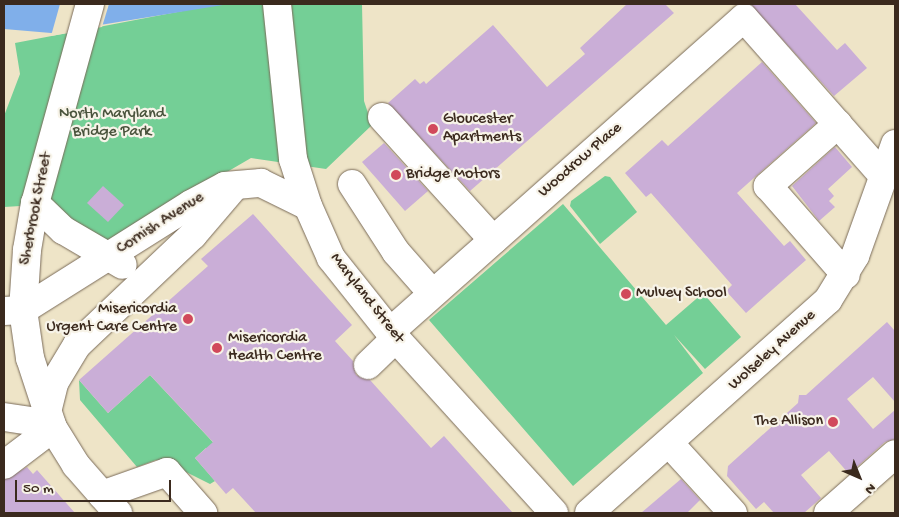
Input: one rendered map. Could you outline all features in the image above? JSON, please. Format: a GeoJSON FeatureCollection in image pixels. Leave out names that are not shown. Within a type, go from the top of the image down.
{"type":"FeatureCollection","features":[{"type":"Feature","properties":{"kind":"main road","name":"Sherbrook Street"},"geometry":{"type":"LineString","coordinates":[[90,4],[36,201],[13,310],[50,421],[67,452],[110,504]]}},
{"type":"Feature","properties":{"kind":"main road","name":"Maryland Street"},"geometry":{"type":"LineString","coordinates":[[277,4],[291,145],[308,206],[339,270],[393,335],[554,513]]}},
{"type":"Feature","properties":{"kind":"main road","name":"Woodrow Place"},"geometry":{"type":"LineString","coordinates":[[368,365],[432,293],[744,18],[838,124]]}},
{"type":"Feature","properties":{"kind":"main road"},"geometry":{"type":"LineString","coordinates":[[382,117],[493,240]]}},
{"type":"Feature","properties":{"kind":"main road"},"geometry":{"type":"LineString","coordinates":[[846,274],[768,186],[838,124],[884,176]]}},
{"type":"Feature","properties":{"kind":"main road","name":"Wolseley Avenue"},"geometry":{"type":"LineString","coordinates":[[589,513],[805,324],[846,274],[895,144]]}},
{"type":"Feature","properties":{"kind":"main road"},"geometry":{"type":"LineString","coordinates":[[4,465],[50,421],[54,383],[70,354],[95,325],[193,235],[226,192],[240,183]]}},
{"type":"Feature","properties":{"kind":"main road","name":"Cornish Avenue"},"geometry":{"type":"LineString","coordinates":[[13,310],[109,258],[209,193],[240,183],[260,183],[308,206]]}},
{"type":"Feature","properties":{"kind":"main road"},"geometry":{"type":"LineString","coordinates":[[352,184],[396,252],[432,293]]}},
{"type":"Feature","properties":{"kind":"main road"},"geometry":{"type":"LineString","coordinates":[[36,201],[63,230],[145,279]]}},
{"type":"Feature","properties":{"kind":"main road"},"geometry":{"type":"LineString","coordinates":[[4,417],[50,421]]}},
{"type":"Feature","properties":{"kind":"main road"},"geometry":{"type":"LineString","coordinates":[[669,443],[733,513]]}},
{"type":"Feature","properties":{"kind":"main road"},"geometry":{"type":"LineString","coordinates":[[828,513],[895,454]]}},
{"type":"Feature","properties":{"kind":"main road"},"geometry":{"type":"LineString","coordinates":[[110,504],[167,472],[203,513]]}},
{"type":"Feature","properties":{"kind":"green space","name":"North Maryland Bridge Park"},"geometry":{"type":"Polygon","coordinates":[[[219,4],[362,4],[364,101],[372,125],[326,169],[251,158],[98,247],[53,204],[4,207],[4,116],[20,74],[15,43],[219,4]]]}},
{"type":"Feature","properties":{"kind":"green space"},"geometry":{"type":"Polygon","coordinates":[[[605,176],[610,177],[637,212],[600,244],[570,206],[571,201],[605,176]]]}},
{"type":"Feature","properties":{"kind":"green space"},"geometry":{"type":"Polygon","coordinates":[[[563,204],[666,325],[703,293],[741,337],[705,369],[674,335],[703,373],[573,486],[429,320],[563,204]]]}},
{"type":"Feature","properties":{"kind":"green space"},"geometry":{"type":"Polygon","coordinates":[[[150,375],[224,454],[216,461],[206,448],[195,458],[215,481],[210,484],[166,462],[156,460],[137,467],[80,400],[79,380],[108,413],[150,375]]]}},
{"type":"Feature","properties":{"kind":"water"},"geometry":{"type":"Polygon","coordinates":[[[4,4],[229,4],[51,33],[4,29],[4,4]]]}},
{"type":"Feature","properties":{"kind":"pier"},"geometry":{"type":"Polygon","coordinates":[[[60,4],[109,4],[102,27],[51,36],[60,4]]]}},
{"type":"Feature","properties":{"kind":"building"},"geometry":{"type":"Polygon","coordinates":[[[627,4],[665,4],[674,13],[470,191],[388,103],[415,79],[420,84],[424,81],[426,84],[493,25],[547,87],[585,54],[580,48],[627,4]]]}},
{"type":"Feature","properties":{"kind":"building"},"geometry":{"type":"Polygon","coordinates":[[[750,4],[795,4],[837,50],[845,43],[867,68],[834,96],[750,4]]]}},
{"type":"Feature","properties":{"kind":"building"},"geometry":{"type":"Polygon","coordinates":[[[762,62],[816,123],[737,193],[784,246],[790,241],[806,260],[746,313],[726,291],[732,285],[651,193],[646,197],[625,173],[662,140],[668,146],[762,62]]]}},
{"type":"Feature","properties":{"kind":"building","name":"Bridge Motors"},"geometry":{"type":"Polygon","coordinates":[[[384,143],[428,191],[405,211],[362,162],[384,143]]]}},
{"type":"Feature","properties":{"kind":"building"},"geometry":{"type":"Polygon","coordinates":[[[835,147],[852,167],[828,189],[834,196],[829,201],[835,207],[819,221],[792,186],[835,147]]]}},
{"type":"Feature","properties":{"kind":"building"},"geometry":{"type":"Polygon","coordinates":[[[103,186],[124,205],[108,222],[87,203],[103,186]]]}},
{"type":"Feature","properties":{"kind":"building","name":"Misericordia Health Centre"},"geometry":{"type":"Polygon","coordinates":[[[253,214],[352,325],[335,341],[353,361],[356,375],[370,380],[431,448],[444,436],[513,513],[256,513],[233,488],[226,494],[195,458],[213,442],[150,375],[108,413],[79,380],[208,266],[201,259],[253,214]]]}},
{"type":"Feature","properties":{"kind":"building"},"geometry":{"type":"Polygon","coordinates":[[[887,322],[895,331],[895,402],[873,377],[847,399],[873,429],[895,410],[895,439],[885,442],[849,474],[829,451],[801,475],[821,498],[804,513],[774,513],[764,502],[756,509],[727,476],[728,466],[798,403],[799,395],[806,395],[887,322]]]}},
{"type":"Feature","properties":{"kind":"building"},"geometry":{"type":"Polygon","coordinates":[[[27,467],[33,474],[37,470],[75,513],[4,513],[4,480],[27,467]]]}},
{"type":"Feature","properties":{"kind":"building"},"geometry":{"type":"Polygon","coordinates":[[[681,479],[700,500],[687,513],[641,513],[681,479]]]}},
{"type":"Feature","properties":{"kind":"place","name":"Gloucester Apartments"},"geometry":{"type":"Point","coordinates":[433,129]}},
{"type":"Feature","properties":{"kind":"place","name":"Bridge Motors"},"geometry":{"type":"Point","coordinates":[396,175]}},
{"type":"Feature","properties":{"kind":"place","name":"Mulvey School"},"geometry":{"type":"Point","coordinates":[626,294]}},
{"type":"Feature","properties":{"kind":"place","name":"Misericordia Urgent Care Centre"},"geometry":{"type":"Point","coordinates":[188,319]}},
{"type":"Feature","properties":{"kind":"place","name":"Misericordia Health Centre"},"geometry":{"type":"Point","coordinates":[217,348]}},
{"type":"Feature","properties":{"kind":"place","name":"The Allison"},"geometry":{"type":"Point","coordinates":[833,422]}}]}
